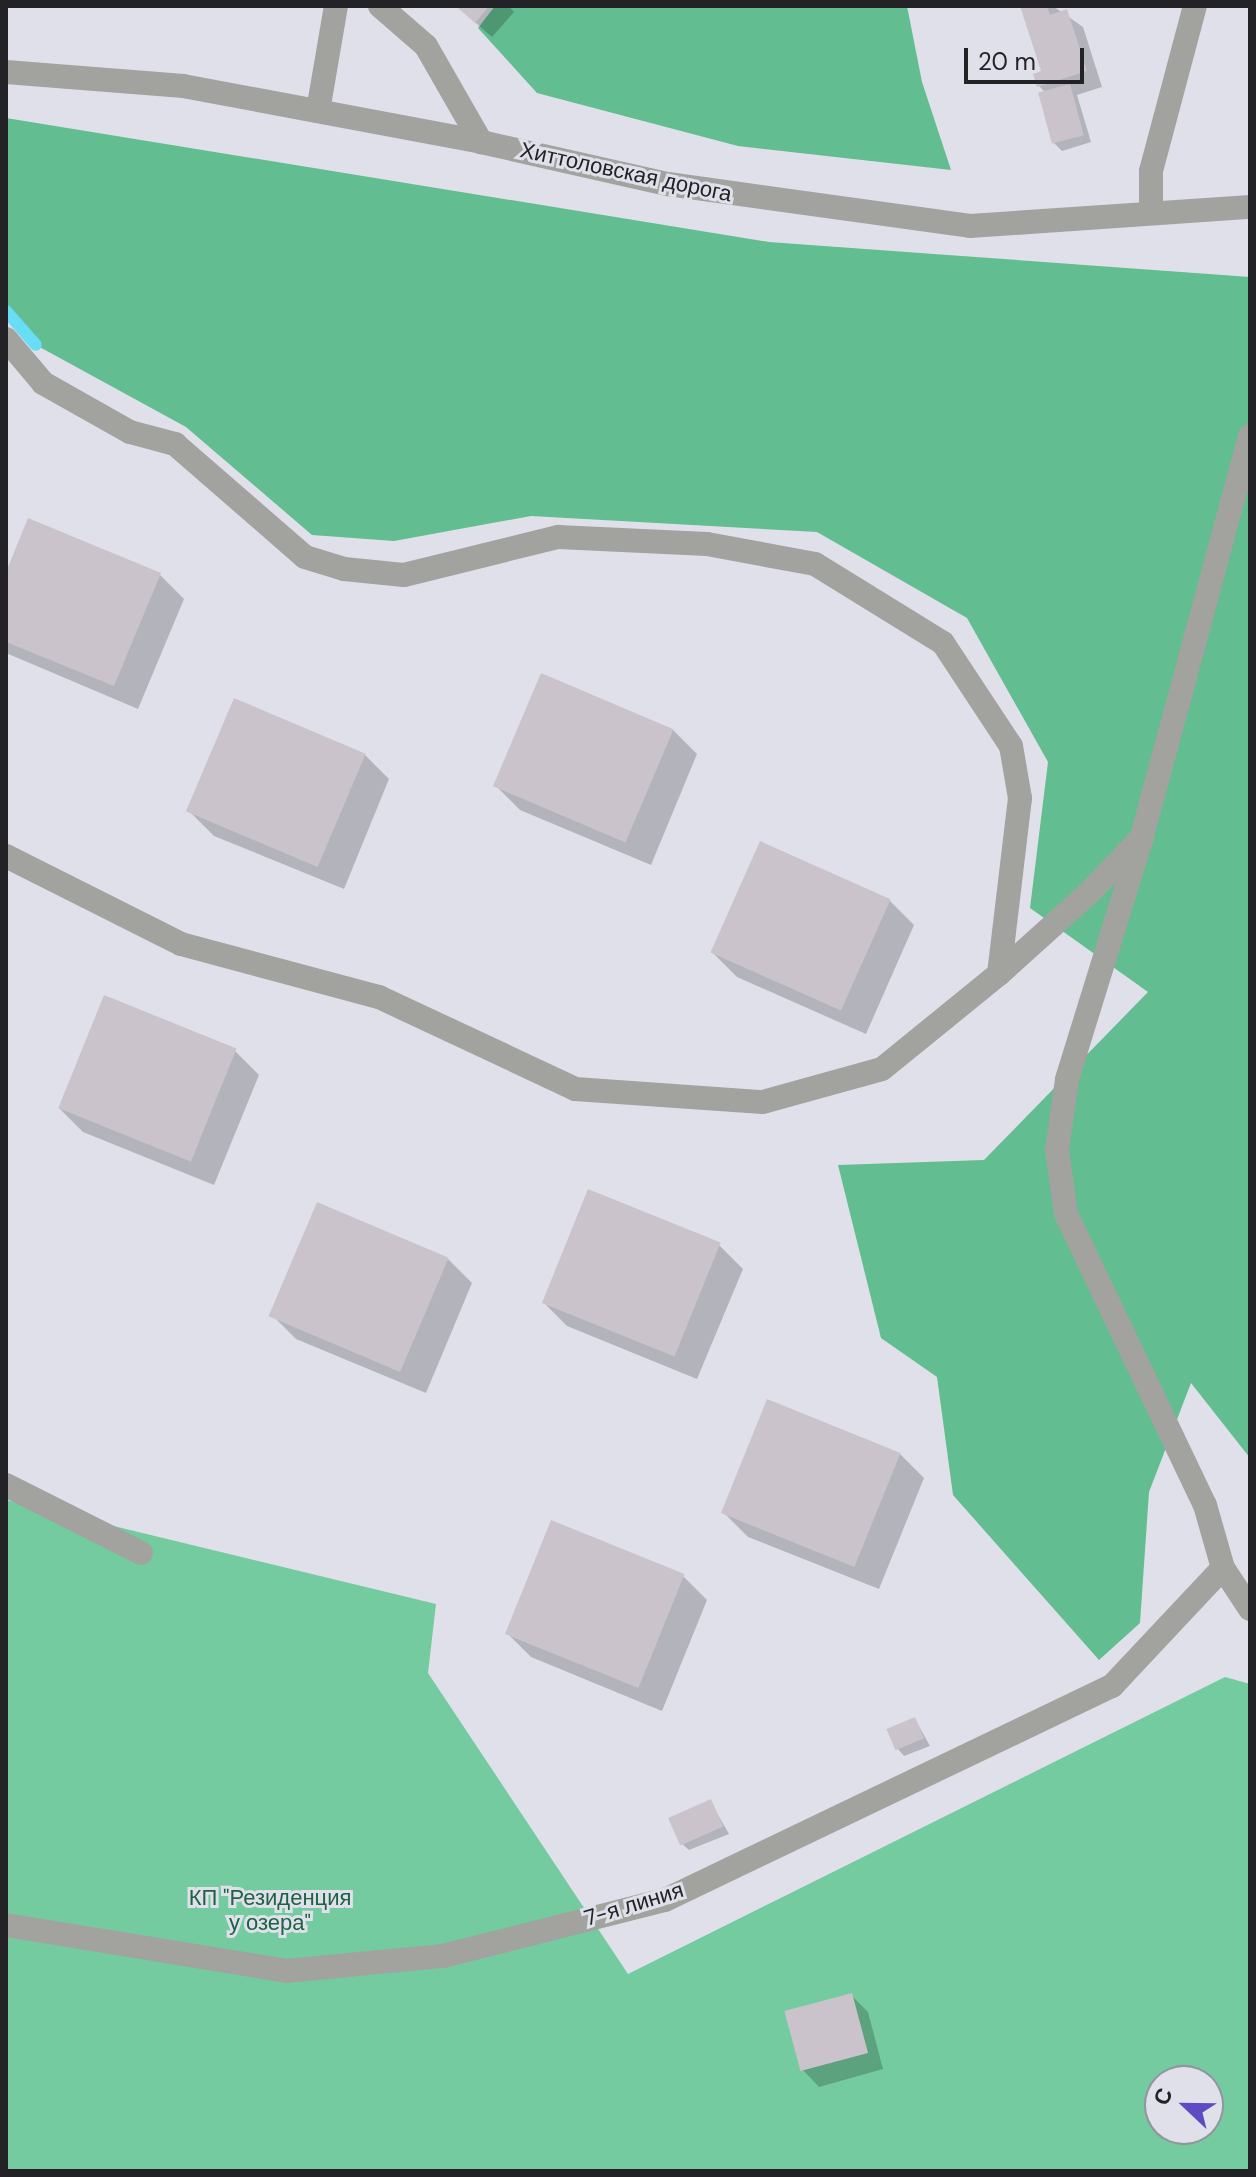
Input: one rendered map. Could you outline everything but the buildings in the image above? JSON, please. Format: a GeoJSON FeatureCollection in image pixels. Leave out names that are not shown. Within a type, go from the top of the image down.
{"type":"FeatureCollection","features":[{"type":"Feature","properties":{"kind":"street"},"geometry":{"type":"LineString","coordinates":[[318,111],[336,6]]}},
{"type":"Feature","properties":{"kind":"street"},"geometry":{"type":"LineString","coordinates":[[380,6],[426,46],[481,142]]}},
{"type":"Feature","properties":{"kind":"street"},"geometry":{"type":"LineString","coordinates":[[1151,213],[1151,171],[1195,6]]}},
{"type":"Feature","properties":{"kind":"street","name":"Хиттоловская дорога"},"geometry":{"type":"LineString","coordinates":[[6,72],[183,86],[481,142],[668,184],[970,226],[1250,207]]}},
{"type":"Feature","properties":{"kind":"street"},"geometry":{"type":"LineString","coordinates":[[6,339],[43,383],[130,432],[175,444],[235,491],[305,557],[404,575],[558,537],[707,544],[815,564],[943,643],[1011,746],[1020,798],[999,974]]}},
{"type":"Feature","properties":{"kind":"street"},"geometry":{"type":"LineString","coordinates":[[1250,436],[1142,837],[1067,1080],[1057,1149],[1066,1214],[1205,1505],[1223,1568],[1250,1609]]}},
{"type":"Feature","properties":{"kind":"street"},"geometry":{"type":"LineString","coordinates":[[6,856],[181,944],[379,997],[575,1089],[763,1102],[882,1069],[999,974],[1088,894],[1142,837]]}},
{"type":"Feature","properties":{"kind":"street"},"geometry":{"type":"LineString","coordinates":[[6,1485],[141,1553]]}},
{"type":"Feature","properties":{"kind":"street","name":"7-я линия"},"geometry":{"type":"LineString","coordinates":[[6,1925],[286,1971],[443,1956],[665,1900],[1112,1686],[1223,1568]]}},
{"type":"Feature","properties":{"kind":"green space"},"geometry":{"type":"Polygon","coordinates":[[[495,6],[907,6],[922,82],[951,170],[738,146],[537,93],[478,28],[495,6]]]}},
{"type":"Feature","properties":{"kind":"green space"},"geometry":{"type":"Polygon","coordinates":[[[6,118],[769,242],[1250,277],[1250,1458],[1191,1383],[1149,1492],[1140,1623],[1099,1660],[953,1495],[937,1377],[881,1338],[838,1165],[984,1160],[1148,992],[1030,908],[1048,762],[967,618],[817,532],[531,516],[394,541],[312,535],[186,427],[36,345],[6,311],[6,118]]]}},
{"type":"Feature","properties":{"kind":"green space","name":"КП \"Резиденция у озера\""},"geometry":{"type":"Polygon","coordinates":[[[6,1500],[436,1604],[428,1673],[628,1974],[1225,1677],[1250,1684],[1250,2171],[6,2171],[6,1500]]]}},
{"type":"Feature","properties":{"kind":"waterway"},"geometry":{"type":"LineString","coordinates":[[6,311],[36,345]]}}]}
